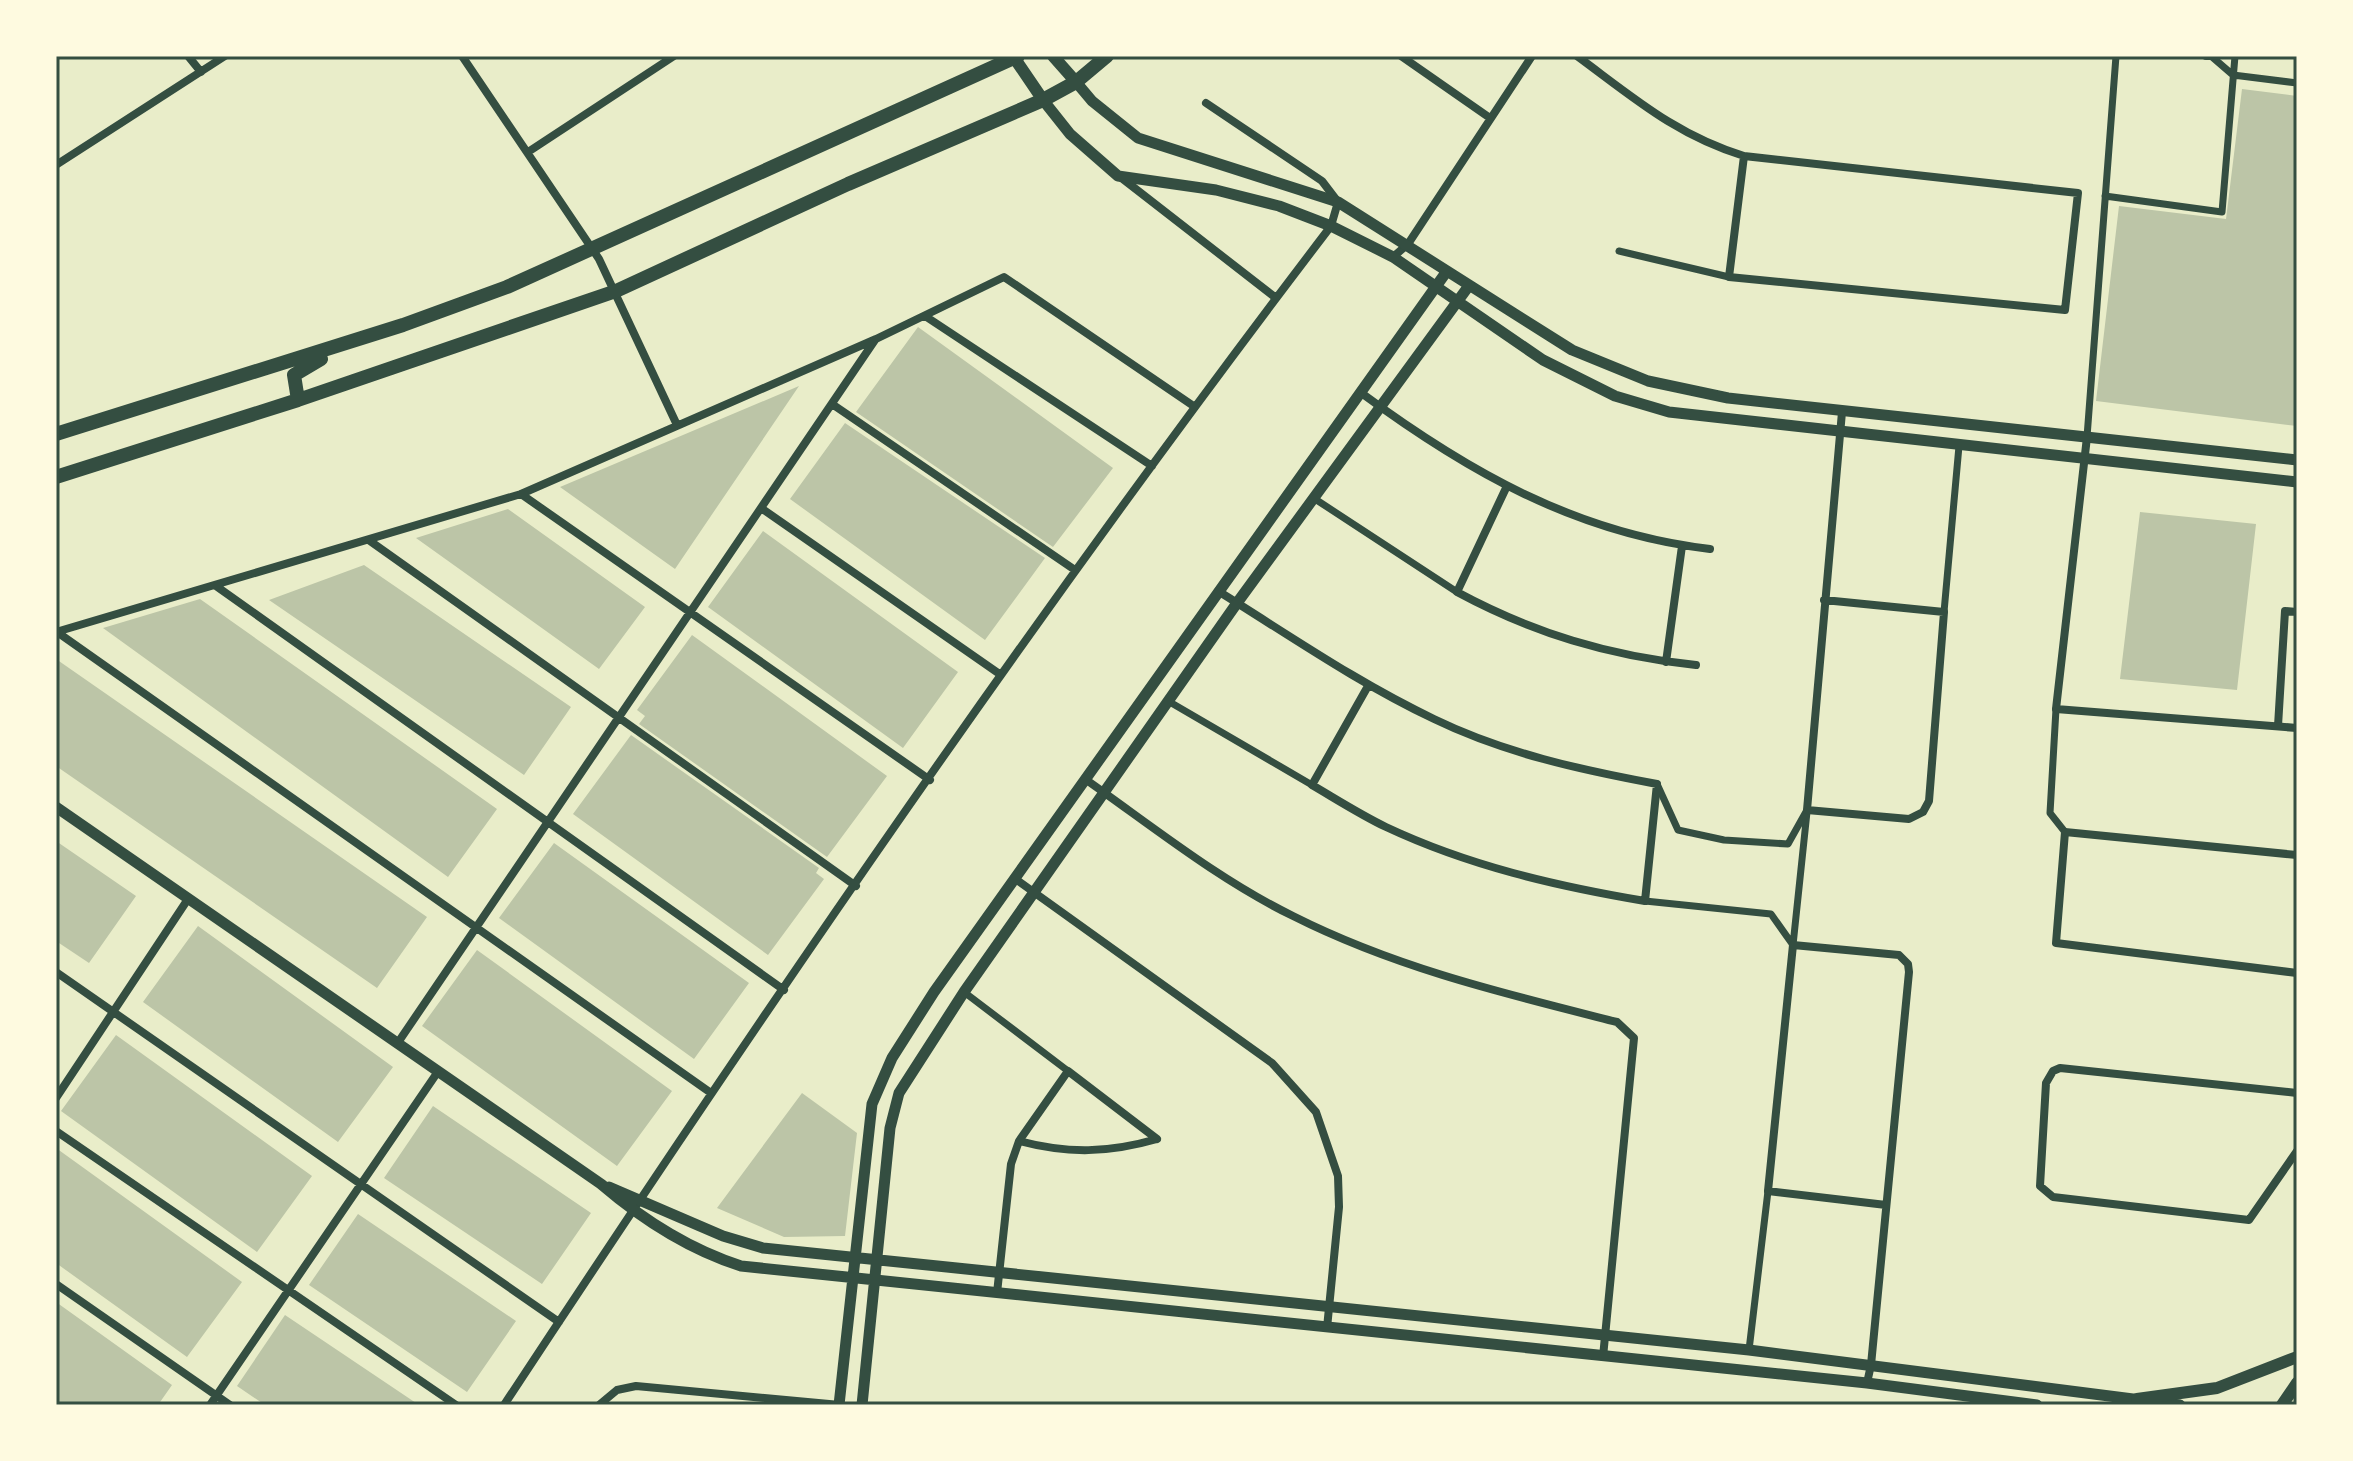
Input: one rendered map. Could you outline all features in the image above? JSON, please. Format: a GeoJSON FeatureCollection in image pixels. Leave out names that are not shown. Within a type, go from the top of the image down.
{"type":"FeatureCollection","features":[{"type":"Feature","properties":{"kind":"main road"},"geometry":{"type":"LineString","coordinates":[[1053,56],[1076,82]]}},
{"type":"Feature","properties":{"kind":"main road"},"geometry":{"type":"LineString","coordinates":[[56,477],[298,400],[616,291],[848,184],[1043,100],[1076,82],[1107,56]]}},
{"type":"Feature","properties":{"kind":"main road"},"geometry":{"type":"LineString","coordinates":[[298,400],[292,382],[297,370],[593,251],[1015,57],[1043,100]]}},
{"type":"Feature","properties":{"kind":"main road"},"geometry":{"type":"LineString","coordinates":[[56,434],[403,325]]}},
{"type":"Feature","properties":{"kind":"main road"},"geometry":{"type":"LineString","coordinates":[[2137,1399],[2217,1388],[2297,1357]]}},
{"type":"Feature","properties":{"kind":"main road"},"geometry":{"type":"LineString","coordinates":[[2282,1405],[2297,1383]]}},
{"type":"Feature","properties":{"kind":"street"},"geometry":{"type":"LineString","coordinates":[[188,56],[201,72]]}},
{"type":"Feature","properties":{"kind":"street"},"geometry":{"type":"LineString","coordinates":[[56,165],[225,56]]}},
{"type":"Feature","properties":{"kind":"street"},"geometry":{"type":"LineString","coordinates":[[462,56],[593,251],[616,291],[677,425]]}},
{"type":"Feature","properties":{"kind":"street"},"geometry":{"type":"LineString","coordinates":[[528,152],[674,56]]}},
{"type":"Feature","properties":{"kind":"street"},"geometry":{"type":"LineString","coordinates":[[1401,56],[1490,118]]}},
{"type":"Feature","properties":{"kind":"street"},"geometry":{"type":"LineString","coordinates":[[1393,257],[1408,244],[1532,56]]}},
{"type":"Feature","properties":{"kind":"street"},"geometry":{"type":"LineString","coordinates":[[1577,56],[1660,117],[1703,143],[1744,156],[2078,193],[2065,310],[1729,277],[1619,251]]}},
{"type":"Feature","properties":{"kind":"street"},"geometry":{"type":"LineString","coordinates":[[2116,56],[2087,437],[2056,709],[2050,813],[2065,832],[2056,943],[2297,973]]}},
{"type":"Feature","properties":{"kind":"street"},"geometry":{"type":"LineString","coordinates":[[2209,56],[2233,75],[2297,83]]}},
{"type":"Feature","properties":{"kind":"street"},"geometry":{"type":"LineString","coordinates":[[2105,196],[2222,212],[2235,56]]}},
{"type":"Feature","properties":{"kind":"street"},"geometry":{"type":"LineString","coordinates":[[1076,82],[1092,101],[1138,138],[1338,202],[1572,350],[1648,381],[1728,398],[1842,412],[2297,460]]}},
{"type":"Feature","properties":{"kind":"street"},"geometry":{"type":"LineString","coordinates":[[1043,100],[1070,134],[1118,176],[1276,298]]}},
{"type":"Feature","properties":{"kind":"street"},"geometry":{"type":"LineString","coordinates":[[1206,103],[1322,181],[1338,202]]}},
{"type":"Feature","properties":{"kind":"street"},"geometry":{"type":"LineString","coordinates":[[1729,277],[1744,156]]}},
{"type":"Feature","properties":{"kind":"street"},"geometry":{"type":"LineString","coordinates":[[1118,176],[1216,190],[1279,206],[1331,226],[1393,257],[1543,360],[1615,396],[1669,412],[1840,434],[2297,482]]}},
{"type":"Feature","properties":{"kind":"street"},"geometry":{"type":"LineString","coordinates":[[504,1405],[711,1093],[1001,675],[1075,570],[1331,226],[1338,202]]}},
{"type":"Feature","properties":{"kind":"street"},"geometry":{"type":"LineString","coordinates":[[599,1405],[617,1390],[636,1386],[840,1405],[872,1104],[881,1081],[934,992],[1447,271]]}},
{"type":"Feature","properties":{"kind":"street"},"geometry":{"type":"LineString","coordinates":[[57,632],[521,494],[876,339],[1004,277],[1195,407]]}},
{"type":"Feature","properties":{"kind":"street"},"geometry":{"type":"LineString","coordinates":[[862,1405],[890,1128],[899,1093],[964,992],[1237,603],[1468,287]]}},
{"type":"Feature","properties":{"kind":"street"},"geometry":{"type":"LineString","coordinates":[[925,316],[1152,466]]}},
{"type":"Feature","properties":{"kind":"street"},"geometry":{"type":"LineString","coordinates":[[397,1044],[876,339]]}},
{"type":"Feature","properties":{"kind":"street"},"geometry":{"type":"LineString","coordinates":[[1360,392],[1506,488],[1600,526],[1682,546],[1710,549]]}},
{"type":"Feature","properties":{"kind":"street"},"geometry":{"type":"LineString","coordinates":[[832,404],[1075,570]]}},
{"type":"Feature","properties":{"kind":"street"},"geometry":{"type":"LineString","coordinates":[[1749,1350],[1807,810],[1842,412]]}},
{"type":"Feature","properties":{"kind":"street"},"geometry":{"type":"LineString","coordinates":[[1807,810],[1909,819],[1923,812],[1929,801],[1959,446]]}},
{"type":"Feature","properties":{"kind":"street"},"geometry":{"type":"LineString","coordinates":[[1457,592],[1506,488]]}},
{"type":"Feature","properties":{"kind":"street"},"geometry":{"type":"LineString","coordinates":[[521,494],[930,780]]}},
{"type":"Feature","properties":{"kind":"street"},"geometry":{"type":"LineString","coordinates":[[1315,499],[1457,592],[1500,616],[1552,637],[1606,652],[1696,665]]}},
{"type":"Feature","properties":{"kind":"street"},"geometry":{"type":"LineString","coordinates":[[761,508],[1001,675]]}},
{"type":"Feature","properties":{"kind":"street"},"geometry":{"type":"LineString","coordinates":[[370,541],[856,886]]}},
{"type":"Feature","properties":{"kind":"street"},"geometry":{"type":"LineString","coordinates":[[1666,662],[1682,546]]}},
{"type":"Feature","properties":{"kind":"street"},"geometry":{"type":"LineString","coordinates":[[216,586],[784,990]]}},
{"type":"Feature","properties":{"kind":"street"},"geometry":{"type":"LineString","coordinates":[[1218,591],[1368,686],[1437,721],[1508,749],[1582,770],[1657,784]]}},
{"type":"Feature","properties":{"kind":"street"},"geometry":{"type":"LineString","coordinates":[[1824,600],[1944,612]]}},
{"type":"Feature","properties":{"kind":"street"},"geometry":{"type":"LineString","coordinates":[[2278,726],[2285,611],[2297,612]]}},
{"type":"Feature","properties":{"kind":"street"},"geometry":{"type":"LineString","coordinates":[[57,632],[711,1093]]}},
{"type":"Feature","properties":{"kind":"street"},"geometry":{"type":"LineString","coordinates":[[1312,785],[1368,686]]}},
{"type":"Feature","properties":{"kind":"street"},"geometry":{"type":"LineString","coordinates":[[1168,701],[1386,827],[1469,861],[1556,886],[1645,901],[1771,914],[1793,945],[1899,955],[1908,964],[1867,1383]]}},
{"type":"Feature","properties":{"kind":"street"},"geometry":{"type":"LineString","coordinates":[[2056,709],[2297,728]]}},
{"type":"Feature","properties":{"kind":"street"},"geometry":{"type":"LineString","coordinates":[[1085,779],[1226,877],[1291,915],[1355,945],[1457,982],[1617,1022],[1634,1038],[1603,1357]]}},
{"type":"Feature","properties":{"kind":"street"},"geometry":{"type":"LineString","coordinates":[[1657,784],[1678,830],[1724,840],[1788,844],[1807,810]]}},
{"type":"Feature","properties":{"kind":"street"},"geometry":{"type":"LineString","coordinates":[[1645,901],[1657,784]]}},
{"type":"Feature","properties":{"kind":"street"},"geometry":{"type":"LineString","coordinates":[[56,807],[601,1184],[632,1211],[683,1242],[731,1263],[851,1280],[1867,1383],[2037,1405]]}},
{"type":"Feature","properties":{"kind":"street"},"geometry":{"type":"LineString","coordinates":[[2065,832],[2297,855]]}},
{"type":"Feature","properties":{"kind":"street"},"geometry":{"type":"LineString","coordinates":[[1014,878],[1272,1063],[1316,1112],[1338,1176],[1327,1328]]}},
{"type":"Feature","properties":{"kind":"street"},"geometry":{"type":"LineString","coordinates":[[56,1098],[188,899]]}},
{"type":"Feature","properties":{"kind":"street"},"geometry":{"type":"LineString","coordinates":[[56,972],[559,1322]]}},
{"type":"Feature","properties":{"kind":"street"},"geometry":{"type":"LineString","coordinates":[[964,992],[1157,1139],[1123,1149],[1087,1152],[1052,1150],[1019,1141]]}},
{"type":"Feature","properties":{"kind":"street"},"geometry":{"type":"LineString","coordinates":[[2297,1093],[2069,1068],[2053,1071],[2046,1083],[2039,1177],[2043,1191],[2053,1197],[2249,1220],[2297,1151]]}},
{"type":"Feature","properties":{"kind":"street"},"geometry":{"type":"LineString","coordinates":[[997,1293],[1005,1192],[1019,1141],[1068,1071]]}},
{"type":"Feature","properties":{"kind":"street"},"geometry":{"type":"LineString","coordinates":[[210,1405],[437,1073]]}},
{"type":"Feature","properties":{"kind":"street"},"geometry":{"type":"LineString","coordinates":[[56,1131],[456,1405]]}},
{"type":"Feature","properties":{"kind":"street"},"geometry":{"type":"LineString","coordinates":[[601,1184],[742,1243],[1749,1350],[2180,1405]]}},
{"type":"Feature","properties":{"kind":"street"},"geometry":{"type":"LineString","coordinates":[[1768,1191],[1886,1205]]}},
{"type":"Feature","properties":{"kind":"street"},"geometry":{"type":"LineString","coordinates":[[56,1284],[230,1405]]}},
{"type":"Feature","properties":{"kind":"building"},"geometry":{"type":"Polygon","coordinates":[[[2242,89],[2297,96],[2297,426],[2096,401],[2119,206],[2226,219],[2242,89]]]}},
{"type":"Feature","properties":{"kind":"building"},"geometry":{"type":"Polygon","coordinates":[[[918,327],[1113,468],[1053,547],[856,412],[918,327]]]}},
{"type":"Feature","properties":{"kind":"building"},"geometry":{"type":"Polygon","coordinates":[[[799,386],[675,569],[560,487],[799,386]]]}},
{"type":"Feature","properties":{"kind":"building"},"geometry":{"type":"Polygon","coordinates":[[[845,423],[1045,558],[985,640],[790,499],[845,423]]]}},
{"type":"Feature","properties":{"kind":"building"},"geometry":{"type":"Polygon","coordinates":[[[508,509],[645,607],[599,669],[416,538],[508,509]]]}},
{"type":"Feature","properties":{"kind":"building"},"geometry":{"type":"Polygon","coordinates":[[[2140,512],[2256,524],[2237,690],[2120,679],[2140,512]]]}},
{"type":"Feature","properties":{"kind":"building"},"geometry":{"type":"Polygon","coordinates":[[[763,531],[958,672],[903,748],[708,607],[763,531]]]}},
{"type":"Feature","properties":{"kind":"building"},"geometry":{"type":"Polygon","coordinates":[[[364,565],[571,707],[524,775],[269,600],[364,565]]]}},
{"type":"Feature","properties":{"kind":"building"},"geometry":{"type":"Polygon","coordinates":[[[200,599],[497,809],[448,877],[103,628],[200,599]]]}},
{"type":"Feature","properties":{"kind":"building"},"geometry":{"type":"Polygon","coordinates":[[[692,635],[887,776],[827,857],[639,724],[645,716],[637,710],[692,635]]]}},
{"type":"Feature","properties":{"kind":"building"},"geometry":{"type":"Polygon","coordinates":[[[56,659],[427,917],[377,988],[56,766],[56,659]]]}},
{"type":"Feature","properties":{"kind":"building"},"geometry":{"type":"Polygon","coordinates":[[[631,735],[819,868],[816,873],[824,879],[768,955],[573,814],[631,735]]]}},
{"type":"Feature","properties":{"kind":"building"},"geometry":{"type":"Polygon","coordinates":[[[56,841],[136,896],[89,963],[56,941],[56,841]]]}},
{"type":"Feature","properties":{"kind":"building"},"geometry":{"type":"Polygon","coordinates":[[[554,843],[749,983],[694,1059],[499,918],[554,843]]]}},
{"type":"Feature","properties":{"kind":"building"},"geometry":{"type":"Polygon","coordinates":[[[198,926],[393,1067],[338,1142],[143,1002],[198,926]]]}},
{"type":"Feature","properties":{"kind":"building"},"geometry":{"type":"Polygon","coordinates":[[[477,950],[672,1091],[617,1166],[422,1026],[477,950]]]}},
{"type":"Feature","properties":{"kind":"building"},"geometry":{"type":"Polygon","coordinates":[[[116,1035],[312,1176],[257,1252],[61,1111],[116,1035]]]}},
{"type":"Feature","properties":{"kind":"building"},"geometry":{"type":"Polygon","coordinates":[[[802,1093],[857,1133],[845,1236],[784,1237],[717,1208],[802,1093]]]}},
{"type":"Feature","properties":{"kind":"building"},"geometry":{"type":"Polygon","coordinates":[[[433,1106],[591,1213],[542,1284],[384,1178],[433,1106]]]}},
{"type":"Feature","properties":{"kind":"building"},"geometry":{"type":"Polygon","coordinates":[[[56,1148],[242,1282],[187,1357],[56,1263],[56,1148]]]}},
{"type":"Feature","properties":{"kind":"building"},"geometry":{"type":"Polygon","coordinates":[[[358,1214],[516,1321],[467,1392],[309,1285],[358,1214]]]}},
{"type":"Feature","properties":{"kind":"building"},"geometry":{"type":"Polygon","coordinates":[[[56,1302],[172,1385],[158,1405],[56,1405],[56,1302]]]}},
{"type":"Feature","properties":{"kind":"building"},"geometry":{"type":"Polygon","coordinates":[[[285,1315],[419,1405],[265,1405],[237,1386],[285,1315]]]}}]}
